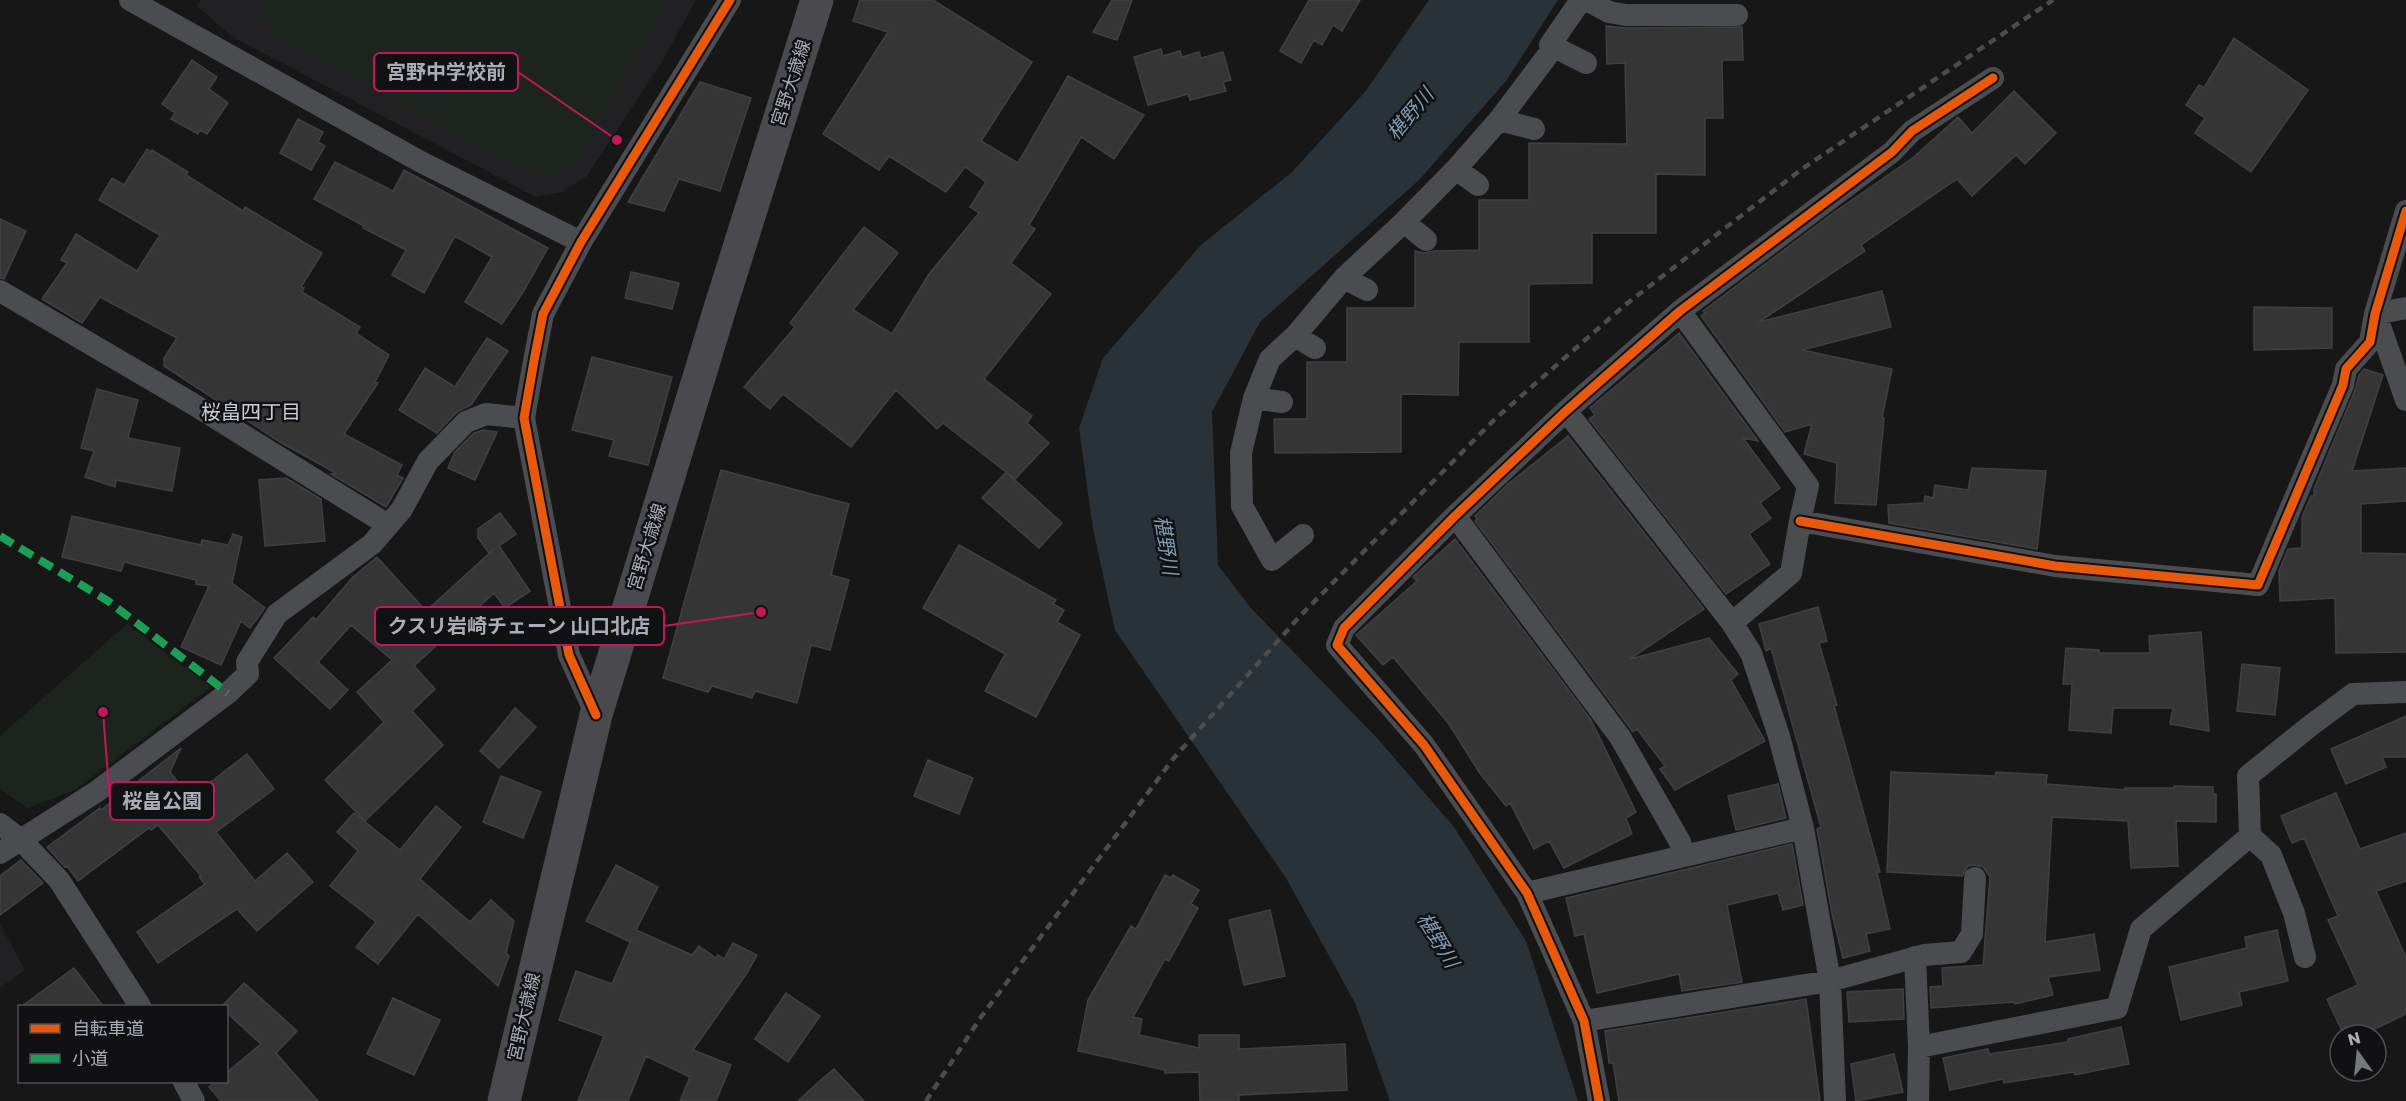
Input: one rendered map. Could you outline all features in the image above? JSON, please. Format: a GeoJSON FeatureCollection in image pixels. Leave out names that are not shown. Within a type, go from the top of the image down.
{"type":"FeatureCollection","features":[{"type":"Feature","properties":{"kind":"main road","name":"宮野大歳線"},"geometry":{"type":"LineString","coordinates":[[504,1101],[596,715],[817,0]]}},
{"type":"Feature","properties":{"kind":"street"},"geometry":{"type":"LineString","coordinates":[[130,0],[421,162],[581,242]]}},
{"type":"Feature","properties":{"kind":"street"},"geometry":{"type":"LineString","coordinates":[[596,715],[569,655],[524,418],[543,314],[581,242],[730,0]]}},
{"type":"Feature","properties":{"kind":"street"},"geometry":{"type":"LineString","coordinates":[[1581,0],[1550,45],[1586,63]]}},
{"type":"Feature","properties":{"kind":"street"},"geometry":{"type":"LineString","coordinates":[[1587,0],[1609,12],[1626,15],[1737,15]]}},
{"type":"Feature","properties":{"kind":"street"},"geometry":{"type":"LineString","coordinates":[[1303,535],[1272,560],[1242,506],[1241,453],[1254,398],[1270,358],[1295,336],[1344,278],[1456,169],[1500,120],[1554,47]]}},
{"type":"Feature","properties":{"kind":"street"},"geometry":{"type":"LineString","coordinates":[[1599,1101],[1584,1021],[1527,893],[1424,745],[1337,645],[1344,628],[1455,516],[1566,411],[1680,311],[1892,152],[1912,131],[1993,78]]}},
{"type":"Feature","properties":{"kind":"street"},"geometry":{"type":"LineString","coordinates":[[1500,120],[1534,129]]}},
{"type":"Feature","properties":{"kind":"street"},"geometry":{"type":"LineString","coordinates":[[1456,169],[1478,185]]}},
{"type":"Feature","properties":{"kind":"street"},"geometry":{"type":"LineString","coordinates":[[1800,521],[2055,567],[2258,585],[2343,385],[2346,369],[2370,342],[2375,314],[2406,211]]}},
{"type":"Feature","properties":{"kind":"street"},"geometry":{"type":"LineString","coordinates":[[1404,222],[1426,240]]}},
{"type":"Feature","properties":{"kind":"street"},"geometry":{"type":"LineString","coordinates":[[1344,278],[1367,290]]}},
{"type":"Feature","properties":{"kind":"street"},"geometry":{"type":"LineString","coordinates":[[0,291],[193,404],[388,525]]}},
{"type":"Feature","properties":{"kind":"street"},"geometry":{"type":"LineString","coordinates":[[2375,314],[2406,308]]}},
{"type":"Feature","properties":{"kind":"street"},"geometry":{"type":"LineString","coordinates":[[1680,311],[1808,486],[1791,573],[1732,623]]}},
{"type":"Feature","properties":{"kind":"street"},"geometry":{"type":"LineString","coordinates":[[2375,314],[2406,400]]}},
{"type":"Feature","properties":{"kind":"street"},"geometry":{"type":"LineString","coordinates":[[1295,336],[1315,348]]}},
{"type":"Feature","properties":{"kind":"street"},"geometry":{"type":"LineString","coordinates":[[1254,398],[1282,402]]}},
{"type":"Feature","properties":{"kind":"street"},"geometry":{"type":"LineString","coordinates":[[1566,411],[1732,623],[1750,653],[1779,736],[1803,828],[1830,981],[1835,1101]]}},
{"type":"Feature","properties":{"kind":"street"},"geometry":{"type":"LineString","coordinates":[[0,853],[96,792],[228,693],[248,674],[247,662],[277,614],[372,544],[402,509],[428,461],[466,422],[486,414],[524,418]]}},
{"type":"Feature","properties":{"kind":"street"},"geometry":{"type":"LineString","coordinates":[[1455,516],[1620,737],[1680,842],[1683,854]]}},
{"type":"Feature","properties":{"kind":"street"},"geometry":{"type":"LineString","coordinates":[[2305,957],[2294,913],[2271,855],[2250,836],[2248,776],[2353,694],[2406,693]]}},
{"type":"Feature","properties":{"kind":"street"},"geometry":{"type":"LineString","coordinates":[[0,824],[21,840],[59,880],[139,1005]]}},
{"type":"Feature","properties":{"kind":"street"},"geometry":{"type":"LineString","coordinates":[[1527,893],[1683,854],[1803,828]]}},
{"type":"Feature","properties":{"kind":"street"},"geometry":{"type":"LineString","coordinates":[[1919,1047],[2117,1008],[2142,929],[2250,836]]}},
{"type":"Feature","properties":{"kind":"street"},"geometry":{"type":"LineString","coordinates":[[1584,1021],[1830,981],[1915,957],[1961,952],[1972,934],[1975,878]]}},
{"type":"Feature","properties":{"kind":"street"},"geometry":{"type":"LineString","coordinates":[[1915,957],[1919,1047],[1918,1101]]}},
{"type":"Feature","properties":{"kind":"street"},"geometry":{"type":"LineString","coordinates":[[185,1083],[194,1101]]}},
{"type":"Feature","properties":{"kind":"shaded area"},"geometry":{"type":"Polygon","coordinates":[[[201,0],[696,0],[663,60],[587,176],[562,192],[536,197],[231,36],[197,6],[201,0]]]}},
{"type":"Feature","properties":{"kind":"shaded area"},"geometry":{"type":"Polygon","coordinates":[[[269,0],[665,0],[577,162],[555,174],[525,171],[255,22],[269,0]]]}},
{"type":"Feature","properties":{"kind":"shaded area"},"geometry":{"type":"Polygon","coordinates":[[[127,624],[211,687],[75,790],[28,808],[0,789],[0,736],[127,624]]]}},
{"type":"Feature","properties":{"kind":"shaded area"},"geometry":{"type":"Polygon","coordinates":[[[0,924],[25,970],[0,988],[0,924]]]}},
{"type":"Feature","properties":{"kind":"water","name":"椹野川"},"geometry":{"type":"Polygon","coordinates":[[[1429,0],[1558,0],[1506,81],[1419,180],[1260,322],[1212,412],[1218,565],[1250,607],[1377,738],[1454,827],[1526,941],[1578,1101],[1390,1101],[1355,1003],[1286,878],[1115,630],[1093,529],[1079,428],[1103,358],[1201,245],[1292,172],[1365,92],[1429,0]]]}},
{"type":"Feature","properties":{"kind":"building"},"geometry":{"type":"Polygon","coordinates":[[[860,0],[933,0],[1032,62],[981,141],[1018,163],[1068,76],[1144,115],[1114,159],[1081,137],[1029,225],[1035,229],[1011,263],[1051,294],[984,379],[1032,416],[1027,423],[1049,443],[1015,479],[943,423],[937,429],[896,390],[851,447],[783,394],[770,409],[744,387],[795,327],[790,323],[864,227],[898,253],[853,310],[892,334],[929,274],[979,213],[970,207],[986,182],[965,167],[946,192],[889,156],[879,170],[823,134],[888,32],[853,21],[860,0]]]}},
{"type":"Feature","properties":{"kind":"building"},"geometry":{"type":"Polygon","coordinates":[[[1112,0],[1132,0],[1117,40],[1093,32],[1112,0]]]}},
{"type":"Feature","properties":{"kind":"building"},"geometry":{"type":"Polygon","coordinates":[[[1309,0],[1360,0],[1342,31],[1333,25],[1322,45],[1314,40],[1301,63],[1280,51],[1309,0]]]}},
{"type":"Feature","properties":{"kind":"building"},"geometry":{"type":"Polygon","coordinates":[[[1606,26],[1626,28],[1742,27],[1743,60],[1722,60],[1723,118],[1705,118],[1705,175],[1656,174],[1656,233],[1592,233],[1592,283],[1529,284],[1529,342],[1459,342],[1458,395],[1401,394],[1401,452],[1275,453],[1274,419],[1307,419],[1307,362],[1347,362],[1347,308],[1415,308],[1415,251],[1424,253],[1479,250],[1479,200],[1529,200],[1529,143],[1627,144],[1625,63],[1607,64],[1606,26]]]}},
{"type":"Feature","properties":{"kind":"building"},"geometry":{"type":"Polygon","coordinates":[[[2234,38],[2308,90],[2251,172],[2195,133],[2205,118],[2186,105],[2199,85],[2204,88],[2234,38]]]}},
{"type":"Feature","properties":{"kind":"building"},"geometry":{"type":"Polygon","coordinates":[[[1161,49],[1163,56],[1180,51],[1182,57],[1199,52],[1201,58],[1223,52],[1231,80],[1223,82],[1226,91],[1190,100],[1188,94],[1148,105],[1134,57],[1161,49]]]}},
{"type":"Feature","properties":{"kind":"building"},"geometry":{"type":"Polygon","coordinates":[[[192,60],[217,77],[209,89],[228,103],[207,134],[200,130],[198,134],[171,119],[175,113],[162,104],[192,60]]]}},
{"type":"Feature","properties":{"kind":"building"},"geometry":{"type":"Polygon","coordinates":[[[700,82],[751,98],[720,191],[679,179],[664,211],[628,202],[700,82]]]}},
{"type":"Feature","properties":{"kind":"building"},"geometry":{"type":"Polygon","coordinates":[[[2014,91],[2056,133],[2025,164],[2016,155],[1972,196],[1957,179],[1861,245],[1865,251],[1759,322],[1882,291],[1891,327],[1802,350],[1892,369],[1882,418],[1884,418],[1876,505],[1835,503],[1837,463],[1804,454],[1812,424],[1785,432],[1701,316],[1705,313],[1703,311],[1833,213],[1914,157],[1958,117],[1972,133],[2014,91]]]}},
{"type":"Feature","properties":{"kind":"building"},"geometry":{"type":"Polygon","coordinates":[[[298,119],[323,132],[318,142],[325,146],[311,170],[280,153],[298,119]]]}},
{"type":"Feature","properties":{"kind":"building"},"geometry":{"type":"Polygon","coordinates":[[[147,149],[188,172],[186,175],[243,211],[245,207],[322,253],[301,287],[304,288],[302,292],[360,327],[356,333],[389,355],[375,382],[378,383],[344,434],[402,465],[397,475],[403,478],[386,507],[331,474],[336,473],[280,442],[164,366],[164,358],[177,338],[100,297],[82,323],[42,299],[67,263],[61,260],[76,234],[137,271],[160,235],[99,200],[112,178],[124,185],[147,149]]]}},
{"type":"Feature","properties":{"kind":"building"},"geometry":{"type":"Polygon","coordinates":[[[335,162],[393,191],[404,170],[548,248],[502,324],[465,302],[492,257],[455,236],[424,293],[392,275],[406,250],[314,199],[335,162]]]}},
{"type":"Feature","properties":{"kind":"building"},"geometry":{"type":"Polygon","coordinates":[[[0,219],[26,231],[4,279],[0,278],[0,219]]]}},
{"type":"Feature","properties":{"kind":"building"},"geometry":{"type":"Polygon","coordinates":[[[631,272],[679,283],[672,309],[625,298],[631,272]]]}},
{"type":"Feature","properties":{"kind":"building"},"geometry":{"type":"Polygon","coordinates":[[[2254,307],[2332,308],[2332,348],[2254,350],[2254,307]]]}},
{"type":"Feature","properties":{"kind":"building"},"geometry":{"type":"Polygon","coordinates":[[[1679,333],[1758,441],[1743,438],[1780,488],[1760,503],[1771,518],[1749,534],[1770,564],[1726,594],[1589,419],[1595,415],[1590,408],[1679,333]]]}},
{"type":"Feature","properties":{"kind":"building"},"geometry":{"type":"Polygon","coordinates":[[[487,338],[508,351],[471,405],[457,412],[437,433],[399,410],[425,368],[455,387],[487,338]]]}},
{"type":"Feature","properties":{"kind":"building"},"geometry":{"type":"Polygon","coordinates":[[[592,357],[672,377],[648,465],[609,456],[614,440],[572,430],[592,357]]]}},
{"type":"Feature","properties":{"kind":"building"},"geometry":{"type":"Polygon","coordinates":[[[2364,369],[2383,375],[2352,471],[2406,468],[2406,501],[2361,504],[2361,553],[2406,554],[2406,652],[2336,653],[2335,598],[2280,601],[2279,571],[2288,549],[2302,548],[2302,517],[2311,496],[2314,496],[2314,489],[2359,375],[2364,369]]]}},
{"type":"Feature","properties":{"kind":"building"},"geometry":{"type":"Polygon","coordinates":[[[97,389],[138,400],[128,438],[180,448],[172,491],[116,480],[115,487],[85,477],[94,451],[81,448],[97,389]]]}},
{"type":"Feature","properties":{"kind":"building"},"geometry":{"type":"Polygon","coordinates":[[[483,430],[497,432],[475,480],[448,468],[455,452],[474,433],[483,430]]]}},
{"type":"Feature","properties":{"kind":"building"},"geometry":{"type":"Polygon","coordinates":[[[1568,436],[1704,609],[1630,659],[1709,638],[1738,674],[1731,680],[1765,741],[1675,790],[1660,769],[1665,766],[1637,729],[1633,732],[1475,521],[1477,519],[1475,516],[1508,484],[1568,436]]]}},
{"type":"Feature","properties":{"kind":"building"},"geometry":{"type":"Polygon","coordinates":[[[1972,468],[2046,471],[2037,549],[1889,523],[1888,505],[1924,503],[1925,496],[1933,498],[1935,485],[1968,490],[1972,468]]]}},
{"type":"Feature","properties":{"kind":"building"},"geometry":{"type":"Polygon","coordinates":[[[721,470],[849,504],[831,575],[849,580],[830,650],[811,645],[797,703],[755,691],[752,698],[712,686],[708,692],[663,678],[721,470]]]}},
{"type":"Feature","properties":{"kind":"building"},"geometry":{"type":"Polygon","coordinates":[[[1006,472],[1062,523],[1039,548],[982,498],[1006,472]]]}},
{"type":"Feature","properties":{"kind":"building"},"geometry":{"type":"Polygon","coordinates":[[[286,478],[321,499],[325,541],[265,546],[259,480],[286,478]]]}},
{"type":"Feature","properties":{"kind":"building"},"geometry":{"type":"Polygon","coordinates":[[[500,513],[516,534],[499,546],[530,591],[505,608],[494,593],[414,666],[435,689],[412,711],[443,745],[365,821],[325,780],[384,722],[357,692],[392,660],[351,625],[318,662],[348,690],[330,709],[274,658],[313,617],[316,620],[353,577],[377,557],[426,611],[494,549],[489,553],[478,538],[478,529],[500,513]]]}},
{"type":"Feature","properties":{"kind":"building"},"geometry":{"type":"Polygon","coordinates":[[[72,516],[201,545],[202,540],[228,545],[233,534],[242,537],[232,583],[265,608],[250,628],[241,621],[221,665],[181,647],[209,586],[196,584],[196,580],[124,562],[121,571],[62,557],[72,516]]]}},
{"type":"Feature","properties":{"kind":"building"},"geometry":{"type":"Polygon","coordinates":[[[1455,539],[1591,720],[1636,812],[1626,818],[1632,834],[1564,868],[1549,841],[1534,849],[1510,803],[1506,806],[1479,772],[1449,724],[1393,657],[1383,665],[1356,635],[1417,581],[1413,577],[1455,539]]]}},
{"type":"Feature","properties":{"kind":"building"},"geometry":{"type":"Polygon","coordinates":[[[959,545],[1056,600],[1053,604],[1064,610],[1057,622],[1080,635],[1036,717],[985,691],[1005,654],[923,608],[959,545]]]}},
{"type":"Feature","properties":{"kind":"building"},"geometry":{"type":"Polygon","coordinates":[[[1818,607],[1827,641],[1819,643],[1880,872],[1877,872],[1890,929],[1866,934],[1870,951],[1843,958],[1832,914],[1817,829],[1821,827],[1771,648],[1766,651],[1759,624],[1818,607]]]}},
{"type":"Feature","properties":{"kind":"building"},"geometry":{"type":"Polygon","coordinates":[[[2201,632],[2209,731],[2170,724],[2173,708],[2113,708],[2111,733],[2069,730],[2072,684],[2063,684],[2066,648],[2099,650],[2099,653],[2150,653],[2149,636],[2201,632]]]}},
{"type":"Feature","properties":{"kind":"building"},"geometry":{"type":"Polygon","coordinates":[[[2242,664],[2280,668],[2275,715],[2237,711],[2242,664]]]}},
{"type":"Feature","properties":{"kind":"building"},"geometry":{"type":"Polygon","coordinates":[[[515,708],[536,727],[499,768],[480,751],[515,708]]]}},
{"type":"Feature","properties":{"kind":"building"},"geometry":{"type":"Polygon","coordinates":[[[2406,716],[2406,757],[2382,757],[2386,767],[2346,784],[2331,749],[2406,716]]]}},
{"type":"Feature","properties":{"kind":"building"},"geometry":{"type":"Polygon","coordinates":[[[181,748],[170,772],[190,798],[247,754],[274,789],[216,832],[255,881],[287,853],[313,882],[257,931],[237,909],[158,963],[137,932],[205,884],[199,877],[201,876],[158,825],[151,830],[149,828],[78,881],[67,866],[65,867],[47,847],[100,808],[101,810],[181,748]]]}},
{"type":"Feature","properties":{"kind":"building"},"geometry":{"type":"Polygon","coordinates":[[[928,760],[973,778],[959,814],[914,796],[928,760]]]}},
{"type":"Feature","properties":{"kind":"building"},"geometry":{"type":"Polygon","coordinates":[[[1891,772],[1995,776],[1996,772],[2047,775],[2046,784],[2125,790],[2125,788],[2174,788],[2174,786],[2213,787],[2213,794],[2216,794],[2216,822],[2176,821],[2178,866],[2131,868],[2128,821],[2052,817],[2045,942],[2094,934],[2100,970],[2048,977],[2053,995],[2015,1004],[2014,1002],[1931,1008],[1930,987],[1943,986],[1942,968],[1983,965],[1990,877],[1983,867],[1975,865],[1968,866],[1962,876],[1887,872],[1891,772]]]}},
{"type":"Feature","properties":{"kind":"building"},"geometry":{"type":"Polygon","coordinates":[[[501,776],[541,792],[523,838],[483,822],[501,776]]]}},
{"type":"Feature","properties":{"kind":"building"},"geometry":{"type":"Polygon","coordinates":[[[1778,784],[1786,818],[1736,830],[1728,796],[1778,784]]]}},
{"type":"Feature","properties":{"kind":"building"},"geometry":{"type":"Polygon","coordinates":[[[2336,793],[2360,849],[2406,833],[2406,881],[2376,891],[2406,957],[2406,1014],[2387,1023],[2338,1023],[2327,999],[2358,985],[2328,920],[2338,916],[2304,838],[2292,843],[2281,816],[2336,793]]]}},
{"type":"Feature","properties":{"kind":"building"},"geometry":{"type":"Polygon","coordinates":[[[436,806],[461,827],[420,879],[470,922],[491,900],[514,921],[506,953],[509,956],[498,986],[418,914],[378,964],[356,947],[376,922],[330,886],[358,851],[337,832],[354,813],[400,850],[436,806]]]}},
{"type":"Feature","properties":{"kind":"building"},"geometry":{"type":"Polygon","coordinates":[[[1792,844],[1803,905],[1783,910],[1778,893],[1727,905],[1742,982],[1682,991],[1679,974],[1597,993],[1584,934],[1575,936],[1566,898],[1792,844]]]}},
{"type":"Feature","properties":{"kind":"building"},"geometry":{"type":"Polygon","coordinates":[[[21,860],[43,883],[0,915],[0,876],[21,860]]]}},
{"type":"Feature","properties":{"kind":"building"},"geometry":{"type":"Polygon","coordinates":[[[616,865],[658,887],[636,930],[692,955],[699,946],[716,958],[718,955],[724,959],[733,943],[757,955],[693,1050],[731,1065],[716,1101],[680,1101],[690,1077],[646,1056],[628,1101],[578,1101],[604,1036],[559,1020],[576,971],[612,984],[632,938],[630,942],[586,921],[616,865]]]}},
{"type":"Feature","properties":{"kind":"building"},"geometry":{"type":"Polygon","coordinates":[[[1165,875],[1171,878],[1173,875],[1199,890],[1191,904],[1198,908],[1169,961],[1165,959],[1133,1017],[1142,1019],[1139,1035],[1199,1048],[1199,1035],[1239,1035],[1239,1049],[1345,1044],[1347,1090],[1239,1095],[1239,1101],[1200,1101],[1199,1072],[1165,1073],[1165,1070],[1078,1051],[1088,1000],[1131,926],[1136,929],[1165,875]]]}},
{"type":"Feature","properties":{"kind":"building"},"geometry":{"type":"Polygon","coordinates":[[[1270,910],[1285,976],[1244,985],[1229,920],[1270,910]]]}},
{"type":"Feature","properties":{"kind":"building"},"geometry":{"type":"Polygon","coordinates":[[[2277,930],[2288,981],[2239,992],[2242,1005],[2181,1020],[2169,967],[2247,948],[2245,937],[2277,930]]]}},
{"type":"Feature","properties":{"kind":"building"},"geometry":{"type":"Polygon","coordinates":[[[74,968],[102,1005],[23,1005],[74,968]]]}},
{"type":"Feature","properties":{"kind":"building"},"geometry":{"type":"Polygon","coordinates":[[[244,983],[297,1031],[276,1053],[318,1101],[221,1101],[209,1087],[215,1083],[228,1083],[228,1071],[261,1044],[228,1014],[228,1005],[223,1005],[244,983]]]}},
{"type":"Feature","properties":{"kind":"building"},"geometry":{"type":"Polygon","coordinates":[[[1903,989],[1904,1019],[1849,1022],[1847,992],[1903,989]]]}},
{"type":"Feature","properties":{"kind":"building"},"geometry":{"type":"Polygon","coordinates":[[[786,993],[820,1016],[788,1062],[755,1039],[786,993]]]}},
{"type":"Feature","properties":{"kind":"building"},"geometry":{"type":"Polygon","coordinates":[[[393,998],[440,1020],[414,1075],[367,1054],[393,998]]]}},
{"type":"Feature","properties":{"kind":"building"},"geometry":{"type":"Polygon","coordinates":[[[1806,999],[1820,1101],[1619,1101],[1613,1063],[1609,1063],[1605,1031],[1806,999]]]}},
{"type":"Feature","properties":{"kind":"building"},"geometry":{"type":"Polygon","coordinates":[[[2121,1027],[2129,1064],[2075,1075],[2074,1072],[2004,1083],[2003,1079],[1950,1090],[1943,1058],[1988,1049],[1989,1054],[2068,1042],[2068,1039],[2121,1027]]]}},
{"type":"Feature","properties":{"kind":"building"},"geometry":{"type":"Polygon","coordinates":[[[1894,1054],[1903,1092],[1856,1101],[1851,1064],[1894,1054]]]}},
{"type":"Feature","properties":{"kind":"building"},"geometry":{"type":"Polygon","coordinates":[[[834,1069],[864,1101],[798,1101],[823,1078],[834,1069]]]}},
{"type":"Feature","properties":{"kind":"railway"},"geometry":{"type":"LineString","coordinates":[[926,1101],[981,1017],[1173,759],[1300,616],[1495,419],[1625,305],[1802,169],[2053,0]]}},
{"type":"Feature","properties":{"kind":"marked path"},"geometry":{"type":"LineString","coordinates":[[0,536],[108,601],[228,693]]}},
{"type":"Feature","properties":{"kind":"cycle path"},"geometry":{"type":"LineString","coordinates":[[596,715],[569,655],[524,418],[534,361],[543,314],[581,242],[730,0]]}},
{"type":"Feature","properties":{"kind":"cycle path"},"geometry":{"type":"LineString","coordinates":[[1599,1101],[1584,1021],[1527,893],[1424,745],[1337,645],[1344,628],[1455,516],[1566,411],[1680,311],[1892,152],[1912,131],[1993,78]]}},
{"type":"Feature","properties":{"kind":"cycle path"},"geometry":{"type":"LineString","coordinates":[[1800,521],[2055,566],[2258,585],[2343,385],[2346,369],[2370,342],[2375,314],[2406,211]]}},
{"type":"Feature","properties":{"kind":"place","name":"宮野中学校前"},"geometry":{"type":"Point","coordinates":[617,140]}},
{"type":"Feature","properties":{"kind":"place","name":"クスリ岩崎チェーン 山口北店"},"geometry":{"type":"Point","coordinates":[761,612]}},
{"type":"Feature","properties":{"kind":"place","name":"桜畠公園"},"geometry":{"type":"Point","coordinates":[103,712]}},
{"type":"Feature","properties":{"kind":"district","name":"桜畠四丁目"},"geometry":{"type":"Point","coordinates":[251,412]}}]}
